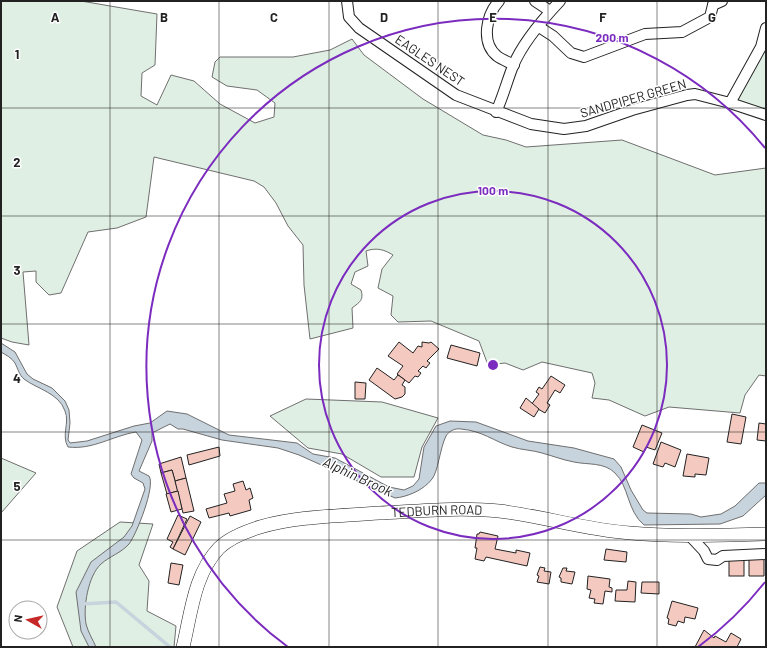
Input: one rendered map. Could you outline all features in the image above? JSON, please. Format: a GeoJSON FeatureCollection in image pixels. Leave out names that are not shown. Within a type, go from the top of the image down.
{"type":"FeatureCollection","features":[{"type":"Feature","properties":{"kind":"street","name":"EAGLES NEST"},"geometry":{"type":"LineString","coordinates":[[347,1],[349,17],[359,28],[456,95],[496,112]]}},
{"type":"Feature","properties":{"kind":"street"},"geometry":{"type":"LineString","coordinates":[[499,1],[490,14],[487,40],[496,56],[514,65]]}},
{"type":"Feature","properties":{"kind":"street"},"geometry":{"type":"LineString","coordinates":[[496,112],[514,65],[526,42],[560,1]]}},
{"type":"Feature","properties":{"kind":"street"},"geometry":{"type":"LineString","coordinates":[[539,2],[550,12]]}},
{"type":"Feature","properties":{"kind":"street"},"geometry":{"type":"LineString","coordinates":[[539,27],[553,36],[571,53],[584,57],[645,34],[669,34],[692,28],[710,17],[716,2]]}},
{"type":"Feature","properties":{"kind":"street"},"geometry":{"type":"LineString","coordinates":[[730,103],[758,54],[766,34]]}},
{"type":"Feature","properties":{"kind":"street","name":"SANDPIPER GREEN"},"geometry":{"type":"LineString","coordinates":[[496,112],[531,124],[564,129],[586,126],[632,110],[695,94],[730,103],[766,115]]}},
{"type":"Feature","properties":{"kind":"street","name":"TEDBURN ROAD"},"geometry":{"type":"LineString","coordinates":[[184,647],[196,590],[207,564],[220,547],[242,534],[260,527],[328,516],[475,509],[500,511],[628,533],[689,535],[766,534]]}},
{"type":"Feature","properties":{"kind":"street"},"geometry":{"type":"LineString","coordinates":[[689,535],[704,551],[708,559],[712,560],[723,556],[766,554]]}},
{"type":"Feature","properties":{"kind":"green space"},"geometry":{"type":"Polygon","coordinates":[[[1,1],[81,1],[157,14],[155,65],[142,73],[141,96],[157,105],[171,75],[194,81],[220,104],[255,123],[274,117],[275,103],[257,90],[227,86],[212,77],[215,62],[220,57],[293,57],[330,50],[352,39],[364,55],[423,99],[483,135],[506,140],[526,147],[622,140],[715,175],[766,168],[766,376],[759,375],[745,395],[740,413],[669,407],[645,416],[609,400],[592,398],[595,383],[592,373],[542,362],[523,370],[505,363],[488,365],[479,341],[431,321],[398,322],[391,315],[393,296],[378,288],[382,269],[393,255],[384,250],[377,249],[366,251],[368,266],[355,272],[351,284],[361,290],[362,296],[362,299],[352,308],[353,328],[310,339],[304,285],[303,245],[288,226],[276,203],[264,187],[254,181],[154,157],[146,217],[117,228],[88,232],[61,293],[49,295],[36,282],[36,271],[23,272],[29,345],[12,342],[1,338],[1,1]]]}},
{"type":"Feature","properties":{"kind":"green space"},"geometry":{"type":"Polygon","coordinates":[[[766,49],[766,111],[738,103],[737,99],[763,50],[766,49]]]}},
{"type":"Feature","properties":{"kind":"green space"},"geometry":{"type":"Polygon","coordinates":[[[306,399],[382,402],[438,418],[422,447],[414,477],[381,477],[342,454],[308,448],[270,416],[306,399]]]}},
{"type":"Feature","properties":{"kind":"green space"},"geometry":{"type":"Polygon","coordinates":[[[1,458],[36,473],[1,513],[1,458]]]}},
{"type":"Feature","properties":{"kind":"green space"},"geometry":{"type":"Polygon","coordinates":[[[120,522],[153,524],[139,565],[149,581],[147,611],[176,626],[174,647],[73,647],[57,607],[77,551],[120,522]]]}},
{"type":"Feature","properties":{"kind":"water","name":"Alphin Brook"},"geometry":{"type":"Polygon","coordinates":[[[1,343],[15,352],[27,374],[33,379],[52,388],[65,401],[69,410],[70,423],[68,440],[70,443],[87,441],[134,426],[150,423],[167,411],[187,414],[229,435],[297,443],[313,454],[335,458],[389,487],[404,490],[413,486],[419,479],[424,447],[436,426],[450,421],[476,422],[528,441],[574,448],[614,459],[621,467],[631,490],[643,510],[647,513],[691,514],[701,517],[721,514],[735,506],[759,483],[766,483],[766,495],[743,516],[720,524],[644,525],[634,513],[620,478],[611,469],[601,465],[579,463],[512,447],[476,432],[457,429],[452,430],[446,436],[436,471],[429,483],[415,492],[395,498],[299,455],[278,448],[222,440],[183,429],[178,429],[170,424],[152,433],[152,441],[139,471],[149,476],[150,490],[148,500],[132,539],[126,547],[96,569],[90,584],[86,601],[85,617],[89,633],[96,647],[89,647],[81,631],[76,592],[91,562],[124,537],[132,526],[145,489],[143,483],[134,478],[131,474],[142,440],[136,432],[94,445],[68,447],[65,438],[67,420],[62,405],[53,396],[29,383],[22,377],[14,361],[1,352],[1,343]]]}},
{"type":"Feature","properties":{"kind":"building"},"geometry":{"type":"Polygon","coordinates":[[[399,342],[413,353],[418,346],[422,347],[422,342],[431,342],[439,349],[427,361],[430,363],[426,368],[423,366],[418,371],[421,373],[418,377],[415,376],[409,383],[397,374],[403,366],[388,356],[399,342]]]}},
{"type":"Feature","properties":{"kind":"building"},"geometry":{"type":"Polygon","coordinates":[[[451,345],[480,353],[477,366],[447,358],[451,345]]]}},
{"type":"Feature","properties":{"kind":"building"},"geometry":{"type":"Polygon","coordinates":[[[377,368],[394,380],[398,375],[405,380],[402,385],[405,387],[405,394],[402,397],[395,399],[369,380],[377,368]]]}},
{"type":"Feature","properties":{"kind":"building"},"geometry":{"type":"Polygon","coordinates":[[[551,376],[565,385],[560,393],[555,390],[547,403],[550,405],[545,413],[531,405],[539,394],[536,392],[539,387],[542,389],[551,376]]]}},
{"type":"Feature","properties":{"kind":"building"},"geometry":{"type":"Polygon","coordinates":[[[355,382],[366,383],[365,399],[355,399],[355,382]]]}},
{"type":"Feature","properties":{"kind":"building"},"geometry":{"type":"Polygon","coordinates":[[[526,398],[539,409],[534,417],[520,408],[526,398]]]}},
{"type":"Feature","properties":{"kind":"building"},"geometry":{"type":"Polygon","coordinates":[[[732,414],[746,417],[741,444],[727,442],[732,414]]]}},
{"type":"Feature","properties":{"kind":"building"},"geometry":{"type":"Polygon","coordinates":[[[759,423],[766,424],[766,441],[757,440],[759,423]]]}},
{"type":"Feature","properties":{"kind":"building"},"geometry":{"type":"Polygon","coordinates":[[[642,425],[662,433],[655,450],[646,447],[644,452],[633,447],[642,425]]]}},
{"type":"Feature","properties":{"kind":"building"},"geometry":{"type":"Polygon","coordinates":[[[661,442],[681,450],[675,467],[665,463],[663,467],[653,464],[661,442]]]}},
{"type":"Feature","properties":{"kind":"building"},"geometry":{"type":"Polygon","coordinates":[[[219,447],[220,456],[189,465],[187,455],[219,447]]]}},
{"type":"Feature","properties":{"kind":"building"},"geometry":{"type":"Polygon","coordinates":[[[687,454],[709,458],[706,475],[695,474],[695,477],[683,476],[687,454]]]}},
{"type":"Feature","properties":{"kind":"building"},"geometry":{"type":"Polygon","coordinates":[[[181,457],[186,478],[175,481],[172,470],[161,473],[159,464],[181,457]]]}},
{"type":"Feature","properties":{"kind":"building"},"geometry":{"type":"Polygon","coordinates":[[[172,470],[178,491],[167,494],[161,473],[172,470]]]}},
{"type":"Feature","properties":{"kind":"building"},"geometry":{"type":"Polygon","coordinates":[[[186,478],[194,511],[183,513],[175,481],[186,478]]]}},
{"type":"Feature","properties":{"kind":"building"},"geometry":{"type":"Polygon","coordinates":[[[243,481],[246,490],[250,488],[253,498],[249,500],[251,510],[230,516],[229,513],[209,518],[206,509],[227,503],[224,494],[235,491],[233,484],[243,481]]]}},
{"type":"Feature","properties":{"kind":"building"},"geometry":{"type":"Polygon","coordinates":[[[178,491],[182,509],[171,512],[166,494],[178,491]]]}},
{"type":"Feature","properties":{"kind":"building"},"geometry":{"type":"Polygon","coordinates":[[[178,515],[187,519],[173,549],[170,547],[173,542],[167,539],[178,515]]]}},
{"type":"Feature","properties":{"kind":"building"},"geometry":{"type":"Polygon","coordinates":[[[190,516],[201,522],[185,555],[173,549],[190,516]]]}},
{"type":"Feature","properties":{"kind":"building"},"geometry":{"type":"Polygon","coordinates":[[[480,532],[498,536],[495,549],[516,553],[516,550],[530,553],[527,566],[486,557],[484,561],[475,559],[477,534],[480,532]]]}},
{"type":"Feature","properties":{"kind":"building"},"geometry":{"type":"Polygon","coordinates":[[[606,549],[627,552],[626,562],[604,560],[606,549]]]}},
{"type":"Feature","properties":{"kind":"building"},"geometry":{"type":"Polygon","coordinates":[[[749,556],[764,557],[764,576],[749,576],[749,556]]]}},
{"type":"Feature","properties":{"kind":"building"},"geometry":{"type":"Polygon","coordinates":[[[729,557],[744,557],[744,576],[729,576],[729,557]]]}},
{"type":"Feature","properties":{"kind":"building"},"geometry":{"type":"Polygon","coordinates":[[[171,563],[183,565],[179,585],[168,583],[171,563]]]}},
{"type":"Feature","properties":{"kind":"building"},"geometry":{"type":"Polygon","coordinates":[[[540,567],[545,568],[544,571],[551,572],[549,584],[537,582],[539,576],[537,575],[540,567]]]}},
{"type":"Feature","properties":{"kind":"building"},"geometry":{"type":"Polygon","coordinates":[[[563,568],[567,568],[566,571],[575,572],[572,584],[561,582],[561,578],[559,577],[563,568]]]}},
{"type":"Feature","properties":{"kind":"building"},"geometry":{"type":"Polygon","coordinates":[[[588,576],[610,579],[609,587],[612,588],[612,592],[605,591],[603,604],[594,603],[595,599],[589,598],[591,590],[587,589],[588,576]]]}},
{"type":"Feature","properties":{"kind":"building"},"geometry":{"type":"Polygon","coordinates":[[[628,581],[636,582],[635,602],[615,601],[616,590],[627,590],[628,581]]]}},
{"type":"Feature","properties":{"kind":"building"},"geometry":{"type":"Polygon","coordinates":[[[642,582],[659,582],[659,594],[641,593],[642,582]]]}},
{"type":"Feature","properties":{"kind":"building"},"geometry":{"type":"Polygon","coordinates":[[[672,601],[698,608],[695,619],[685,617],[684,623],[678,621],[676,626],[668,624],[669,619],[667,618],[672,601]]]}},
{"type":"Feature","properties":{"kind":"building"},"geometry":{"type":"Polygon","coordinates":[[[704,630],[714,638],[715,636],[726,642],[731,633],[741,639],[737,647],[695,647],[704,630]]]}},
{"type":"Feature","properties":{"kind":"waterway"},"geometry":{"type":"LineString","coordinates":[[82,604],[116,602],[170,647]]}}]}
